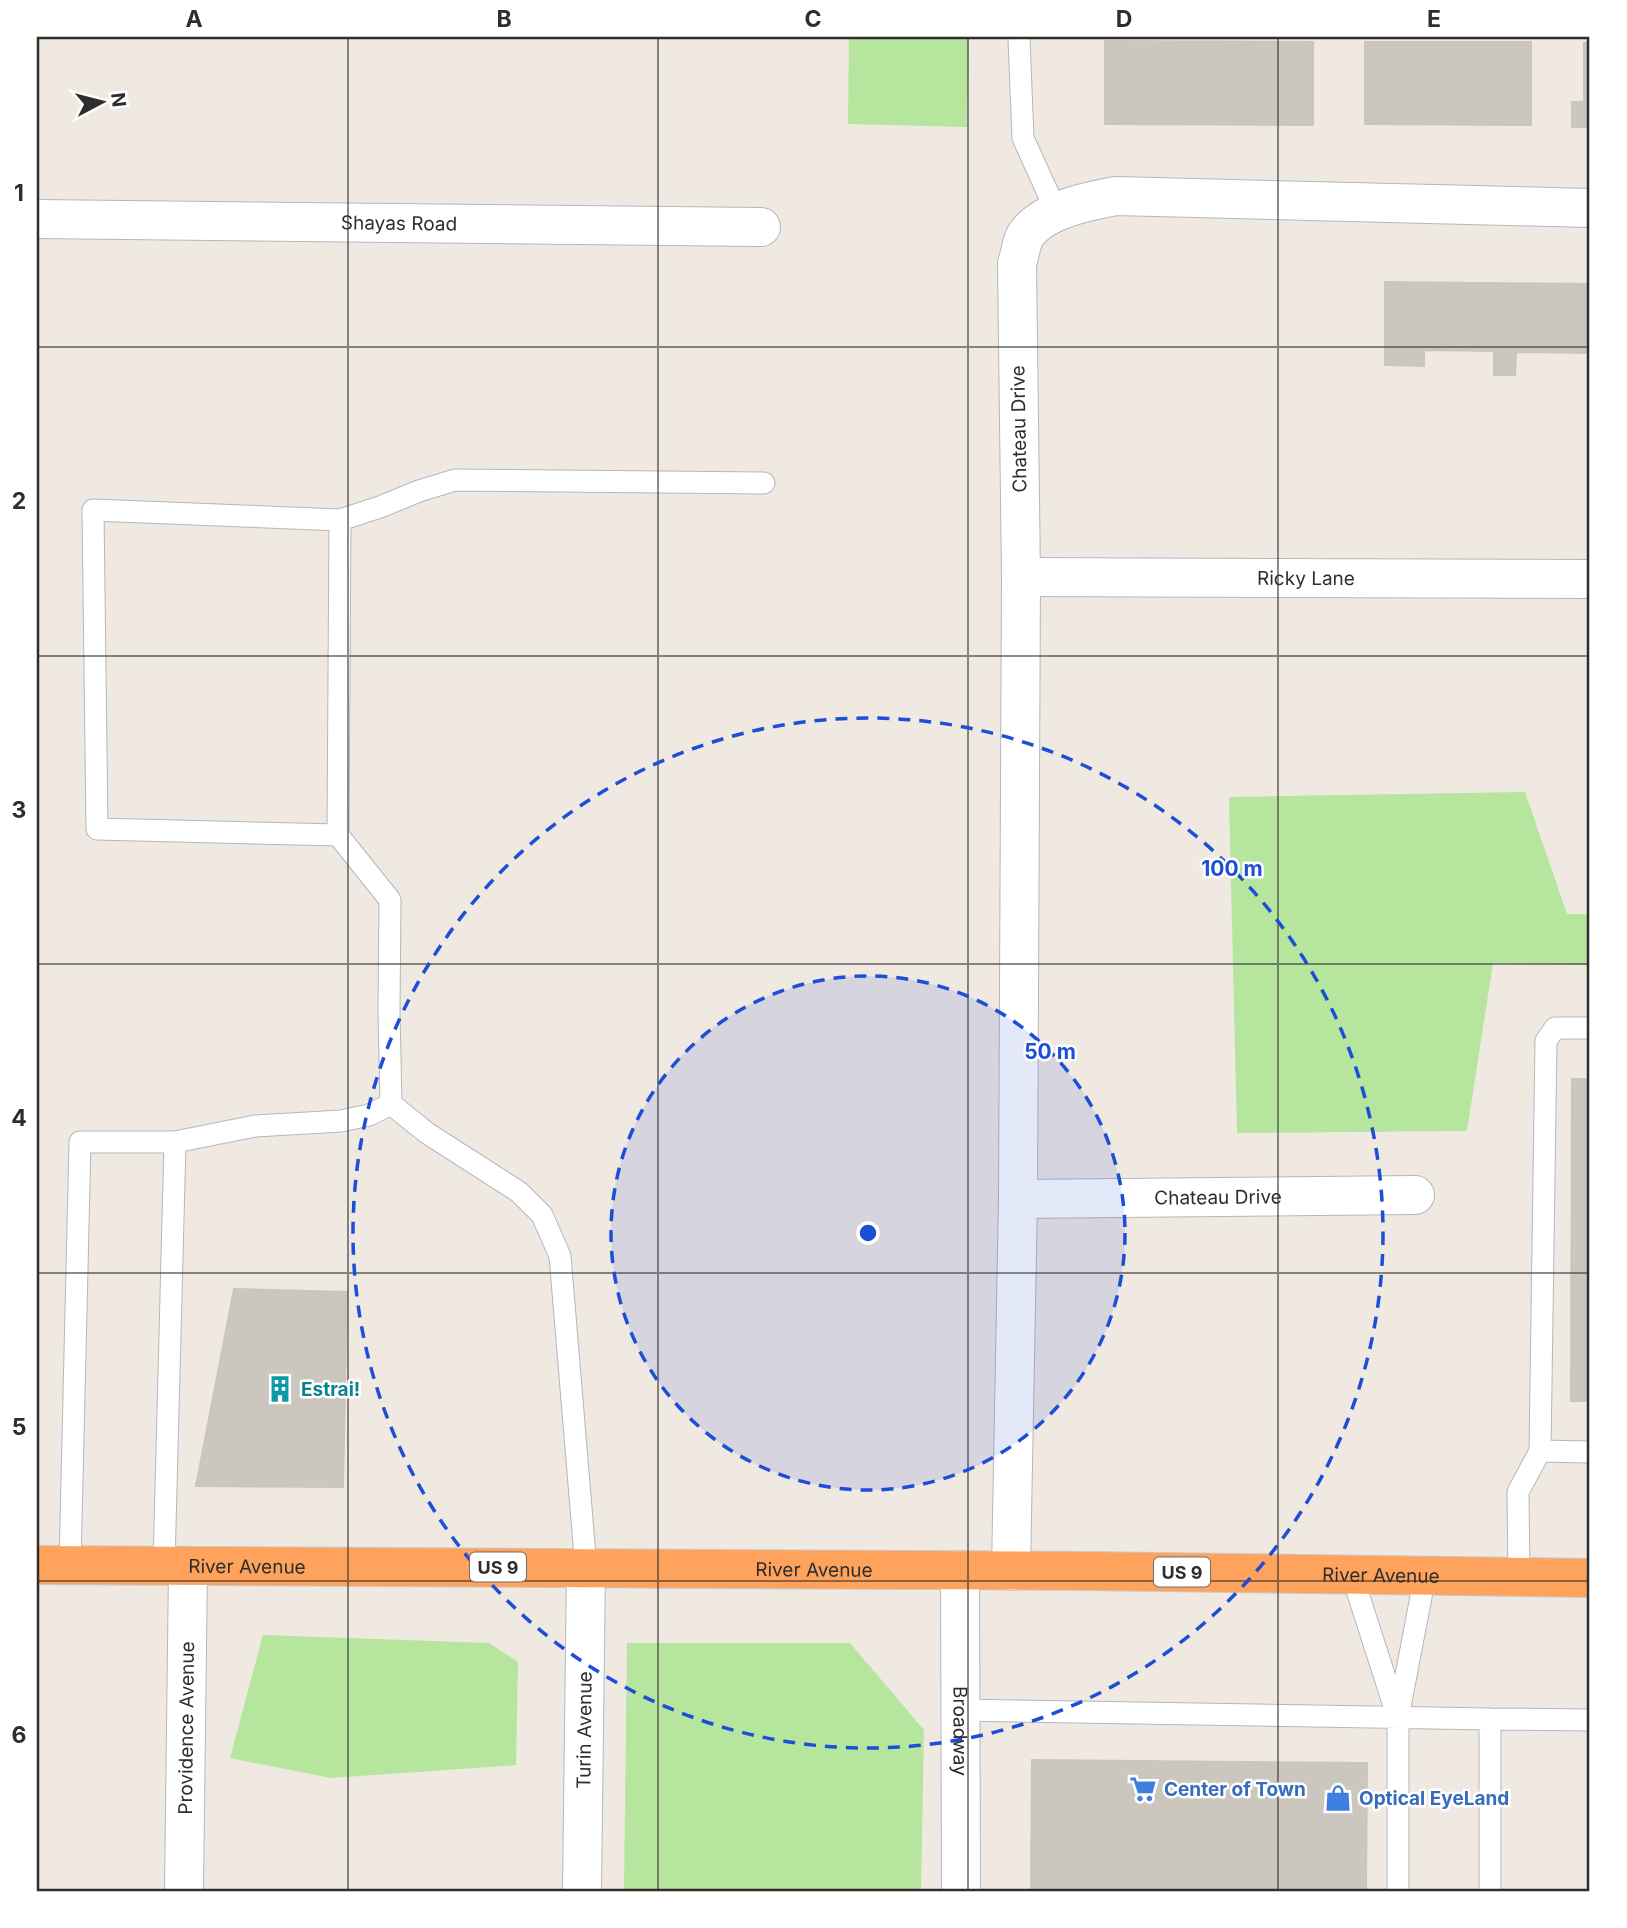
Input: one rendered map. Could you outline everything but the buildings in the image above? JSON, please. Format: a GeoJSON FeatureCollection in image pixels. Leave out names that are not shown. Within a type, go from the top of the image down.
{"type":"FeatureCollection","features":[{"type":"Feature","properties":{"kind":"highway","name":"River Avenue"},"geometry":{"type":"LineString","coordinates":[[53,1565],[960,1570],[1590,1578]]}},
{"type":"Feature","properties":{"kind":"street","name":"Chateau Drive"},"geometry":{"type":"LineString","coordinates":[[1011,1571],[1018,1199],[1021,577],[1017,264],[1025,237],[1038,223],[1057,213],[1089,201],[1116,196],[1590,208]]}},
{"type":"Feature","properties":{"kind":"street","name":"Shayas Road"},"geometry":{"type":"LineString","coordinates":[[37,219],[761,227]]}},
{"type":"Feature","properties":{"kind":"street","name":"Ricky Lane"},"geometry":{"type":"LineString","coordinates":[[1021,577],[1590,579]]}},
{"type":"Feature","properties":{"kind":"street","name":"Chateau Drive"},"geometry":{"type":"LineString","coordinates":[[1018,1199],[1415,1195]]}},
{"type":"Feature","properties":{"kind":"street","name":"Providence Avenue"},"geometry":{"type":"LineString","coordinates":[[176,1565],[184,1891]]}},
{"type":"Feature","properties":{"kind":"street","name":"Turin Avenue"},"geometry":{"type":"LineString","coordinates":[[582,1891],[586,1568]]}},
{"type":"Feature","properties":{"kind":"street","name":"Broadway"},"geometry":{"type":"LineString","coordinates":[[960,1570],[961,1891]]}},
{"type":"Feature","properties":{"kind":"lane"},"geometry":{"type":"LineString","coordinates":[[1019,39],[1023,138],[1057,213]]}},
{"type":"Feature","properties":{"kind":"lane"},"geometry":{"type":"LineString","coordinates":[[338,835],[97,829],[93,510],[341,520],[455,480],[764,483]]}},
{"type":"Feature","properties":{"kind":"lane"},"geometry":{"type":"LineString","coordinates":[[341,520],[338,835],[390,900],[391,1104],[427,1133],[519,1192],[542,1215],[560,1256],[586,1568]]}},
{"type":"Feature","properties":{"kind":"lane"},"geometry":{"type":"LineString","coordinates":[[1518,1577],[1518,1492],[1540,1451],[1546,1041],[1555,1028],[1590,1028]]}},
{"type":"Feature","properties":{"kind":"lane"},"geometry":{"type":"LineString","coordinates":[[53,1565],[80,1142],[175,1142],[255,1126],[341,1121],[369,1115],[391,1104]]}},
{"type":"Feature","properties":{"kind":"lane"},"geometry":{"type":"LineString","coordinates":[[175,1142],[176,1565]]}},
{"type":"Feature","properties":{"kind":"lane"},"geometry":{"type":"LineString","coordinates":[[1540,1451],[1590,1452]]}},
{"type":"Feature","properties":{"kind":"lane"},"geometry":{"type":"LineString","coordinates":[[1352,1575],[1398,1717]]}},
{"type":"Feature","properties":{"kind":"lane"},"geometry":{"type":"LineString","coordinates":[[1398,1891],[1398,1717],[1425,1576]]}},
{"type":"Feature","properties":{"kind":"lane"},"geometry":{"type":"LineString","coordinates":[[961,1710],[1590,1720]]}},
{"type":"Feature","properties":{"kind":"lane"},"geometry":{"type":"LineString","coordinates":[[1490,1719],[1490,1891]]}},
{"type":"Feature","properties":{"kind":"green space"},"geometry":{"type":"Polygon","coordinates":[[[849,37],[969,37],[967,127],[848,124],[849,37]]]}},
{"type":"Feature","properties":{"kind":"green space"},"geometry":{"type":"Polygon","coordinates":[[[1525,792],[1567,914],[1590,914],[1590,965],[1493,963],[1467,1131],[1237,1133],[1229,797],[1525,792]]]}},
{"type":"Feature","properties":{"kind":"green space"},"geometry":{"type":"Polygon","coordinates":[[[263,1635],[489,1643],[518,1662],[516,1765],[331,1778],[230,1758],[263,1635]]]}},
{"type":"Feature","properties":{"kind":"green space"},"geometry":{"type":"Polygon","coordinates":[[[627,1643],[850,1643],[924,1730],[921,1891],[624,1891],[627,1643]]]}},
{"type":"Feature","properties":{"kind":"place","name":"Estrai!"},"geometry":{"type":"Point","coordinates":[280,1389]}},
{"type":"Feature","properties":{"kind":"place","name":"Center of Town"},"geometry":{"type":"Point","coordinates":[1143,1789]}},
{"type":"Feature","properties":{"kind":"place","name":"Optical EyeLand"},"geometry":{"type":"Point","coordinates":[1338,1798]}}]}
